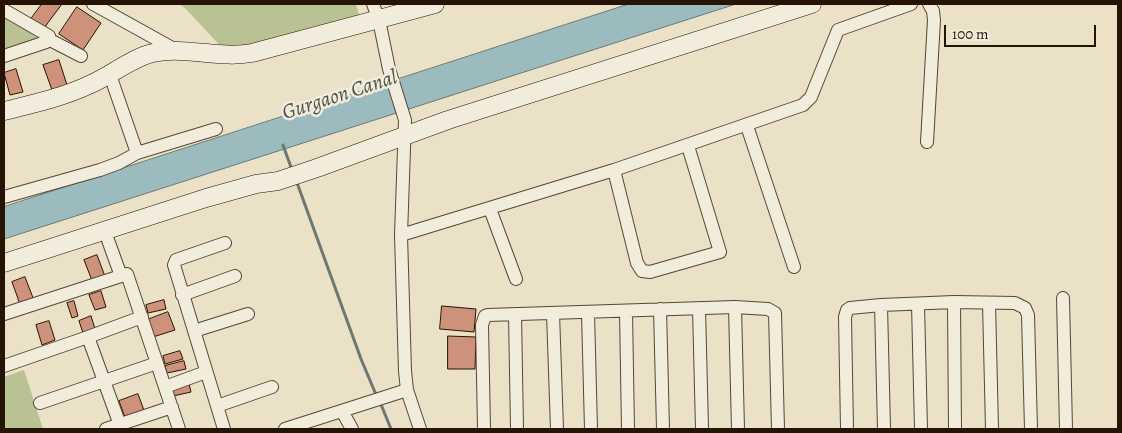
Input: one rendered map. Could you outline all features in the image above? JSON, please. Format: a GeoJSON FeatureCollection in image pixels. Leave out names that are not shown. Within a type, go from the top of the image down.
{"type":"FeatureCollection","features":[{"type":"Feature","properties":{"kind":"main road"},"geometry":{"type":"LineString","coordinates":[[4,263],[104,229],[256,184],[277,175],[315,164],[404,126],[778,4]]}},
{"type":"Feature","properties":{"kind":"main road"},"geometry":{"type":"LineString","coordinates":[[404,126],[448,120],[812,4]]}},
{"type":"Feature","properties":{"kind":"main road"},"geometry":{"type":"LineString","coordinates":[[4,111],[73,92],[151,54],[177,50],[244,54],[376,12],[429,5]]}},
{"type":"Feature","properties":{"kind":"main road"},"geometry":{"type":"LineString","coordinates":[[4,252],[223,182],[277,175]]}},
{"type":"Feature","properties":{"kind":"street"},"geometry":{"type":"LineString","coordinates":[[93,4],[177,50]]}},
{"type":"Feature","properties":{"kind":"street"},"geometry":{"type":"LineString","coordinates":[[401,235],[490,209],[688,146],[808,102],[814,92],[838,30],[911,4]]}},
{"type":"Feature","properties":{"kind":"street"},"geometry":{"type":"LineString","coordinates":[[927,142],[934,20],[933,11],[929,4]]}},
{"type":"Feature","properties":{"kind":"street"},"geometry":{"type":"LineString","coordinates":[[4,10],[49,36],[50,40],[81,56]]}},
{"type":"Feature","properties":{"kind":"street"},"geometry":{"type":"LineString","coordinates":[[376,12],[404,126],[401,235],[405,371],[407,390],[420,429]]}},
{"type":"Feature","properties":{"kind":"street"},"geometry":{"type":"LineString","coordinates":[[4,56],[50,40]]}},
{"type":"Feature","properties":{"kind":"street"},"geometry":{"type":"LineString","coordinates":[[110,75],[137,153]]}},
{"type":"Feature","properties":{"kind":"street"},"geometry":{"type":"LineString","coordinates":[[746,126],[794,267]]}},
{"type":"Feature","properties":{"kind":"street"},"geometry":{"type":"LineString","coordinates":[[4,196],[100,170],[119,163],[137,153],[216,129]]}},
{"type":"Feature","properties":{"kind":"street"},"geometry":{"type":"LineString","coordinates":[[614,170],[637,263],[642,271],[650,272],[720,252],[688,146]]}},
{"type":"Feature","properties":{"kind":"street"},"geometry":{"type":"LineString","coordinates":[[490,209],[516,279]]}},
{"type":"Feature","properties":{"kind":"street"},"geometry":{"type":"LineString","coordinates":[[104,229],[121,276]]}},
{"type":"Feature","properties":{"kind":"street"},"geometry":{"type":"LineString","coordinates":[[224,429],[174,268],[175,261],[225,243]]}},
{"type":"Feature","properties":{"kind":"street"},"geometry":{"type":"LineString","coordinates":[[4,314],[127,274],[180,429]]}},
{"type":"Feature","properties":{"kind":"street"},"geometry":{"type":"LineString","coordinates":[[182,295],[235,276]]}},
{"type":"Feature","properties":{"kind":"street"},"geometry":{"type":"LineString","coordinates":[[1063,298],[1066,429]]}},
{"type":"Feature","properties":{"kind":"street"},"geometry":{"type":"LineString","coordinates":[[954,302],[955,429]]}},
{"type":"Feature","properties":{"kind":"street"},"geometry":{"type":"LineString","coordinates":[[989,302],[992,429]]}},
{"type":"Feature","properties":{"kind":"street"},"geometry":{"type":"LineString","coordinates":[[847,429],[846,313],[850,308],[881,305],[989,302],[1015,303],[1023,306],[1027,312],[1031,429]]}},
{"type":"Feature","properties":{"kind":"street"},"geometry":{"type":"LineString","coordinates":[[918,304],[921,429]]}},
{"type":"Feature","properties":{"kind":"street"},"geometry":{"type":"LineString","coordinates":[[881,305],[884,429]]}},
{"type":"Feature","properties":{"kind":"street"},"geometry":{"type":"LineString","coordinates":[[735,307],[738,429]]}},
{"type":"Feature","properties":{"kind":"street"},"geometry":{"type":"LineString","coordinates":[[484,429],[482,324],[484,318],[488,315],[735,307],[768,309],[775,313],[778,429]]}},
{"type":"Feature","properties":{"kind":"street"},"geometry":{"type":"LineString","coordinates":[[698,308],[702,429]]}},
{"type":"Feature","properties":{"kind":"street"},"geometry":{"type":"LineString","coordinates":[[660,310],[663,429]]}},
{"type":"Feature","properties":{"kind":"street"},"geometry":{"type":"LineString","coordinates":[[626,311],[628,429]]}},
{"type":"Feature","properties":{"kind":"street"},"geometry":{"type":"LineString","coordinates":[[554,313],[557,429]]}},
{"type":"Feature","properties":{"kind":"street"},"geometry":{"type":"LineString","coordinates":[[588,313],[591,429]]}},
{"type":"Feature","properties":{"kind":"street"},"geometry":{"type":"LineString","coordinates":[[194,332],[248,314]]}},
{"type":"Feature","properties":{"kind":"street"},"geometry":{"type":"LineString","coordinates":[[516,314],[517,429]]}},
{"type":"Feature","properties":{"kind":"street"},"geometry":{"type":"LineString","coordinates":[[4,366],[88,338],[142,317]]}},
{"type":"Feature","properties":{"kind":"street"},"geometry":{"type":"LineString","coordinates":[[88,338],[120,425]]}},
{"type":"Feature","properties":{"kind":"street"},"geometry":{"type":"LineString","coordinates":[[40,403],[157,363]]}},
{"type":"Feature","properties":{"kind":"street"},"geometry":{"type":"LineString","coordinates":[[165,387],[206,372]]}},
{"type":"Feature","properties":{"kind":"street"},"geometry":{"type":"LineString","coordinates":[[217,406],[272,387]]}},
{"type":"Feature","properties":{"kind":"street"},"geometry":{"type":"LineString","coordinates":[[285,429],[407,390]]}},
{"type":"Feature","properties":{"kind":"street"},"geometry":{"type":"LineString","coordinates":[[106,429],[172,407]]}},
{"type":"Feature","properties":{"kind":"street"},"geometry":{"type":"LineString","coordinates":[[342,411],[352,429]]}},
{"type":"Feature","properties":{"kind":"green space"},"geometry":{"type":"Polygon","coordinates":[[[179,4],[356,4],[359,15],[225,51],[186,9],[179,4]]]}},
{"type":"Feature","properties":{"kind":"green space"},"geometry":{"type":"Polygon","coordinates":[[[4,18],[45,40],[4,52],[4,18]]]}},
{"type":"Feature","properties":{"kind":"green space"},"geometry":{"type":"Polygon","coordinates":[[[24,370],[43,429],[4,429],[4,377],[24,370]]]}},
{"type":"Feature","properties":{"kind":"water"},"geometry":{"type":"Polygon","coordinates":[[[629,4],[736,4],[4,239],[4,207],[629,4]]]}},
{"type":"Feature","properties":{"kind":"building"},"geometry":{"type":"Polygon","coordinates":[[[42,4],[62,4],[44,28],[31,19],[42,4]]]}},
{"type":"Feature","properties":{"kind":"building"},"geometry":{"type":"Polygon","coordinates":[[[77,7],[101,23],[83,50],[59,34],[77,7]]]}},
{"type":"Feature","properties":{"kind":"building"},"geometry":{"type":"Polygon","coordinates":[[[59,60],[67,85],[52,90],[43,65],[59,60]]]}},
{"type":"Feature","properties":{"kind":"building"},"geometry":{"type":"Polygon","coordinates":[[[16,69],[23,92],[10,95],[4,73],[16,69]]]}},
{"type":"Feature","properties":{"kind":"building"},"geometry":{"type":"Polygon","coordinates":[[[97,255],[106,279],[93,283],[84,260],[97,255]]]}},
{"type":"Feature","properties":{"kind":"building"},"geometry":{"type":"Polygon","coordinates":[[[25,277],[35,303],[21,307],[12,282],[25,277]]]}},
{"type":"Feature","properties":{"kind":"building"},"geometry":{"type":"Polygon","coordinates":[[[101,291],[106,307],[95,310],[89,295],[101,291]]]}},
{"type":"Feature","properties":{"kind":"building"},"geometry":{"type":"Polygon","coordinates":[[[164,300],[166,309],[148,313],[146,305],[164,300]]]}},
{"type":"Feature","properties":{"kind":"building"},"geometry":{"type":"Polygon","coordinates":[[[74,301],[78,316],[72,318],[67,303],[74,301]]]}},
{"type":"Feature","properties":{"kind":"building"},"geometry":{"type":"Polygon","coordinates":[[[442,306],[476,309],[474,332],[440,329],[442,306]]]}},
{"type":"Feature","properties":{"kind":"building"},"geometry":{"type":"Polygon","coordinates":[[[168,312],[175,330],[153,337],[147,320],[168,312]]]}},
{"type":"Feature","properties":{"kind":"building"},"geometry":{"type":"Polygon","coordinates":[[[91,316],[96,332],[84,336],[79,321],[91,316]]]}},
{"type":"Feature","properties":{"kind":"building"},"geometry":{"type":"Polygon","coordinates":[[[49,321],[55,340],[42,345],[36,325],[49,321]]]}},
{"type":"Feature","properties":{"kind":"building"},"geometry":{"type":"Polygon","coordinates":[[[448,336],[476,337],[475,369],[448,369],[448,336]]]}},
{"type":"Feature","properties":{"kind":"building"},"geometry":{"type":"Polygon","coordinates":[[[180,351],[183,359],[165,364],[163,356],[180,351]]]}},
{"type":"Feature","properties":{"kind":"building"},"geometry":{"type":"Polygon","coordinates":[[[184,361],[186,369],[167,373],[165,366],[184,361]]]}},
{"type":"Feature","properties":{"kind":"building"},"geometry":{"type":"Polygon","coordinates":[[[189,384],[191,392],[173,396],[171,389],[189,384]]]}},
{"type":"Feature","properties":{"kind":"building"},"geometry":{"type":"Polygon","coordinates":[[[138,394],[145,413],[126,420],[119,401],[138,394]]]}},
{"type":"Feature","properties":{"kind":"waterway"},"geometry":{"type":"LineString","coordinates":[[283,145],[292,170]]}},
{"type":"Feature","properties":{"kind":"waterway"},"geometry":{"type":"LineString","coordinates":[[296,180],[361,359],[377,397]]}},
{"type":"Feature","properties":{"kind":"waterway"},"geometry":{"type":"LineString","coordinates":[[380,402],[391,429]]}},
{"type":"Feature","properties":{"kind":"water label","name":"Gurgaon Canal"},"geometry":{"type":"Point","coordinates":[340,96]}}]}
